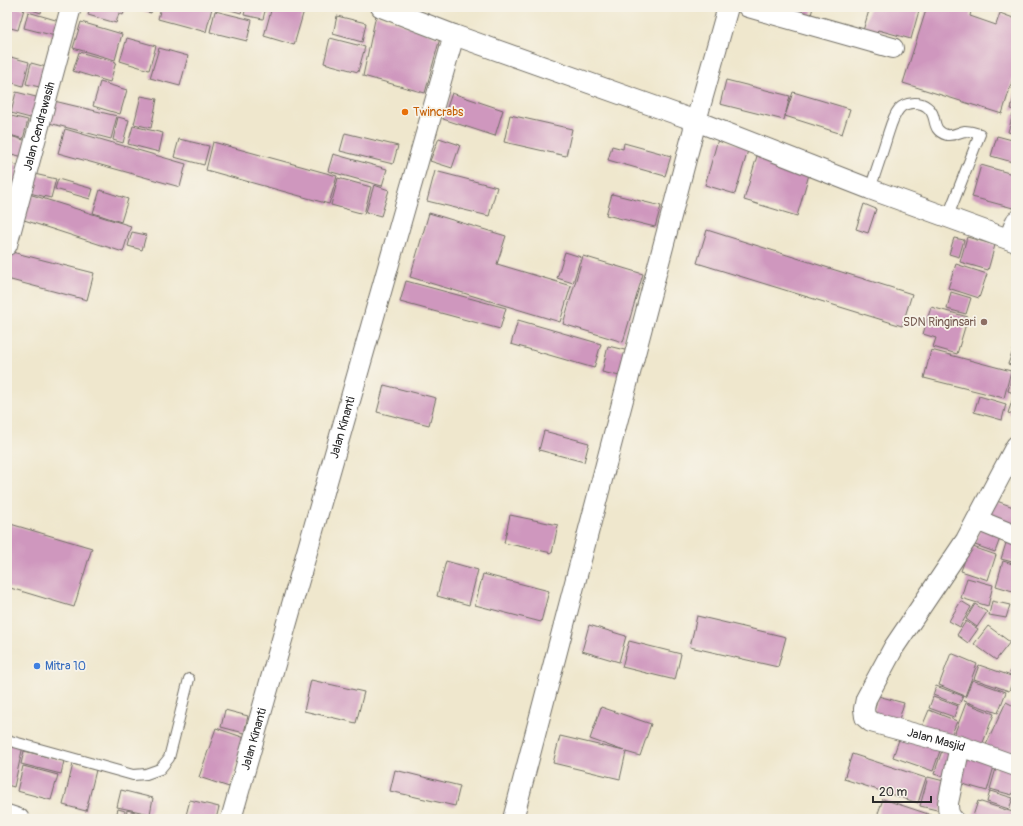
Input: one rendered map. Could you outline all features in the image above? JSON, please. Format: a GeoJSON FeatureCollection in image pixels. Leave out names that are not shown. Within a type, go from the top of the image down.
{"type":"FeatureCollection","features":[{"type":"Feature","properties":{"kind":"street","name":"Jalan Cendrawasih"},"geometry":{"type":"LineString","coordinates":[[7,245],[71,7]]}},
{"type":"Feature","properties":{"kind":"street"},"geometry":{"type":"LineString","coordinates":[[381,7],[454,35],[696,121],[870,189],[948,216],[1013,241],[1016,221]]}},
{"type":"Feature","properties":{"kind":"street"},"geometry":{"type":"LineString","coordinates":[[513,819],[696,121],[728,7]]}},
{"type":"Feature","properties":{"kind":"street"},"geometry":{"type":"LineString","coordinates":[[748,7],[893,48]]}},
{"type":"Feature","properties":{"kind":"street","name":"Jalan Kinanti"},"geometry":{"type":"LineString","coordinates":[[231,819],[454,35]]}},
{"type":"Feature","properties":{"kind":"street"},"geometry":{"type":"LineString","coordinates":[[1016,446],[977,520],[1016,536]]}},
{"type":"Feature","properties":{"kind":"street","name":"Jalan Masjid"},"geometry":{"type":"LineString","coordinates":[[977,520],[966,540],[894,647],[866,699],[864,717],[871,722],[960,746],[1016,766]]}},
{"type":"Feature","properties":{"kind":"street"},"geometry":{"type":"LineString","coordinates":[[953,819],[950,817],[948,803],[960,746]]}},
{"type":"Feature","properties":{"kind":"street"},"geometry":{"type":"LineString","coordinates":[[7,816],[19,819]]}},
{"type":"Feature","properties":{"kind":"lane"},"geometry":{"type":"LineString","coordinates":[[870,189],[892,123],[899,109],[906,103],[918,104],[927,107],[938,130],[948,135],[955,135],[965,131],[980,134],[948,216]]}},
{"type":"Feature","properties":{"kind":"lane"},"geometry":{"type":"LineString","coordinates":[[7,740],[133,775],[146,774],[160,769],[170,758],[189,679]]}},
{"type":"Feature","properties":{"kind":"building"},"geometry":{"type":"Polygon","coordinates":[[[7,7],[24,9],[18,30],[7,27],[7,7]]]}},
{"type":"Feature","properties":{"kind":"building"},"geometry":{"type":"Polygon","coordinates":[[[23,7],[42,7],[41,13],[23,7]]]}},
{"type":"Feature","properties":{"kind":"building"},"geometry":{"type":"Polygon","coordinates":[[[90,7],[114,7],[125,10],[123,15],[119,13],[116,23],[88,15],[90,7]]]}},
{"type":"Feature","properties":{"kind":"building"},"geometry":{"type":"Polygon","coordinates":[[[128,7],[153,7],[151,13],[128,7]]]}},
{"type":"Feature","properties":{"kind":"building"},"geometry":{"type":"Polygon","coordinates":[[[161,7],[212,8],[206,32],[158,19],[161,7]]]}},
{"type":"Feature","properties":{"kind":"building"},"geometry":{"type":"Polygon","coordinates":[[[220,7],[243,7],[241,13],[220,7]]]}},
{"type":"Feature","properties":{"kind":"building"},"geometry":{"type":"Polygon","coordinates":[[[246,7],[266,7],[263,19],[244,15],[246,7]]]}},
{"type":"Feature","properties":{"kind":"building"},"geometry":{"type":"Polygon","coordinates":[[[272,7],[305,7],[294,45],[264,36],[272,7]]]}},
{"type":"Feature","properties":{"kind":"building"},"geometry":{"type":"Polygon","coordinates":[[[796,7],[813,7],[811,15],[795,11],[796,7]]]}},
{"type":"Feature","properties":{"kind":"building"},"geometry":{"type":"Polygon","coordinates":[[[870,7],[920,7],[911,39],[878,30],[876,38],[862,34],[870,7]]]}},
{"type":"Feature","properties":{"kind":"building"},"geometry":{"type":"Polygon","coordinates":[[[927,7],[972,7],[970,16],[996,25],[1000,13],[1016,19],[1016,69],[1002,114],[903,83],[927,7]]]}},
{"type":"Feature","properties":{"kind":"building"},"geometry":{"type":"Polygon","coordinates":[[[215,11],[252,20],[247,41],[210,32],[215,11]]]}},
{"type":"Feature","properties":{"kind":"building"},"geometry":{"type":"Polygon","coordinates":[[[28,12],[59,21],[55,36],[24,28],[28,12]]]}},
{"type":"Feature","properties":{"kind":"building"},"geometry":{"type":"Polygon","coordinates":[[[376,15],[440,38],[425,93],[363,76],[376,15]]]}},
{"type":"Feature","properties":{"kind":"building"},"geometry":{"type":"Polygon","coordinates":[[[337,16],[366,23],[362,42],[333,34],[337,16]]]}},
{"type":"Feature","properties":{"kind":"building"},"geometry":{"type":"Polygon","coordinates":[[[81,22],[122,34],[115,60],[73,48],[81,22]]]}},
{"type":"Feature","properties":{"kind":"building"},"geometry":{"type":"Polygon","coordinates":[[[127,38],[156,46],[149,70],[120,61],[127,38]]]}},
{"type":"Feature","properties":{"kind":"building"},"geometry":{"type":"Polygon","coordinates":[[[330,38],[365,47],[358,72],[324,63],[330,38]]]}},
{"type":"Feature","properties":{"kind":"building"},"geometry":{"type":"Polygon","coordinates":[[[159,48],[188,56],[180,86],[150,78],[159,48]]]}},
{"type":"Feature","properties":{"kind":"building"},"geometry":{"type":"Polygon","coordinates":[[[79,52],[116,62],[110,82],[73,71],[79,52]]]}},
{"type":"Feature","properties":{"kind":"building"},"geometry":{"type":"Polygon","coordinates":[[[7,56],[29,62],[23,86],[7,81],[7,56]]]}},
{"type":"Feature","properties":{"kind":"building"},"geometry":{"type":"Polygon","coordinates":[[[31,63],[50,68],[44,88],[26,84],[31,63]]]}},
{"type":"Feature","properties":{"kind":"building"},"geometry":{"type":"Polygon","coordinates":[[[726,80],[790,96],[784,120],[720,104],[726,80]]]}},
{"type":"Feature","properties":{"kind":"building"},"geometry":{"type":"Polygon","coordinates":[[[100,82],[127,90],[120,114],[93,106],[100,82]]]}},
{"type":"Feature","properties":{"kind":"building"},"geometry":{"type":"Polygon","coordinates":[[[16,92],[40,98],[34,119],[11,113],[16,92]]]}},
{"type":"Feature","properties":{"kind":"building"},"geometry":{"type":"Polygon","coordinates":[[[793,92],[850,109],[842,134],[785,116],[793,92]]]}},
{"type":"Feature","properties":{"kind":"building"},"geometry":{"type":"Polygon","coordinates":[[[452,93],[503,110],[495,136],[443,119],[452,93]]]}},
{"type":"Feature","properties":{"kind":"building"},"geometry":{"type":"Polygon","coordinates":[[[1016,93],[1016,110],[1011,109],[1016,93]]]}},
{"type":"Feature","properties":{"kind":"building"},"geometry":{"type":"Polygon","coordinates":[[[141,96],[157,99],[151,128],[134,124],[141,96]]]}},
{"type":"Feature","properties":{"kind":"building"},"geometry":{"type":"Polygon","coordinates":[[[54,101],[117,116],[111,139],[49,123],[54,101]]]}},
{"type":"Feature","properties":{"kind":"building"},"geometry":{"type":"Polygon","coordinates":[[[1013,114],[1016,115],[1016,134],[1008,132],[1013,114]]]}},
{"type":"Feature","properties":{"kind":"building"},"geometry":{"type":"Polygon","coordinates":[[[7,115],[28,120],[23,139],[7,134],[7,115]]]}},
{"type":"Feature","properties":{"kind":"building"},"geometry":{"type":"Polygon","coordinates":[[[510,115],[572,129],[566,156],[504,142],[510,115]]]}},
{"type":"Feature","properties":{"kind":"building"},"geometry":{"type":"Polygon","coordinates":[[[118,117],[129,120],[123,143],[113,140],[118,117]]]}},
{"type":"Feature","properties":{"kind":"building"},"geometry":{"type":"Polygon","coordinates":[[[133,126],[163,133],[159,152],[128,144],[133,126]]]}},
{"type":"Feature","properties":{"kind":"building"},"geometry":{"type":"Polygon","coordinates":[[[65,129],[186,164],[180,187],[58,153],[65,129]]]}},
{"type":"Feature","properties":{"kind":"building"},"geometry":{"type":"Polygon","coordinates":[[[345,133],[398,146],[393,164],[340,151],[345,133]]]}},
{"type":"Feature","properties":{"kind":"building"},"geometry":{"type":"Polygon","coordinates":[[[7,135],[27,141],[24,157],[7,153],[7,135]]]}},
{"type":"Feature","properties":{"kind":"building"},"geometry":{"type":"Polygon","coordinates":[[[997,136],[1016,141],[1016,163],[991,156],[997,136]]]}},
{"type":"Feature","properties":{"kind":"building"},"geometry":{"type":"Polygon","coordinates":[[[439,138],[460,145],[452,168],[430,161],[439,138]]]}},
{"type":"Feature","properties":{"kind":"building"},"geometry":{"type":"Polygon","coordinates":[[[179,139],[209,146],[204,165],[174,157],[179,139]]]}},
{"type":"Feature","properties":{"kind":"building"},"geometry":{"type":"Polygon","coordinates":[[[718,139],[749,147],[735,194],[705,185],[718,139]]]}},
{"type":"Feature","properties":{"kind":"building"},"geometry":{"type":"Polygon","coordinates":[[[213,142],[337,176],[329,204],[206,170],[213,142]]]}},
{"type":"Feature","properties":{"kind":"building"},"geometry":{"type":"Polygon","coordinates":[[[624,143],[671,156],[665,176],[608,160],[612,146],[623,149],[624,143]]]}},
{"type":"Feature","properties":{"kind":"building"},"geometry":{"type":"Polygon","coordinates":[[[333,154],[387,169],[382,186],[328,171],[333,154]]]}},
{"type":"Feature","properties":{"kind":"building"},"geometry":{"type":"Polygon","coordinates":[[[757,156],[810,171],[797,216],[744,200],[757,156]]]}},
{"type":"Feature","properties":{"kind":"building"},"geometry":{"type":"Polygon","coordinates":[[[9,163],[20,166],[13,189],[7,187],[7,172],[9,163]]]}},
{"type":"Feature","properties":{"kind":"building"},"geometry":{"type":"Polygon","coordinates":[[[981,165],[1016,175],[1016,197],[1013,208],[972,197],[981,165]]]}},
{"type":"Feature","properties":{"kind":"building"},"geometry":{"type":"Polygon","coordinates":[[[435,171],[497,187],[489,216],[427,201],[435,171]]]}},
{"type":"Feature","properties":{"kind":"building"},"geometry":{"type":"Polygon","coordinates":[[[30,173],[56,179],[51,198],[25,192],[30,173]]]}},
{"type":"Feature","properties":{"kind":"building"},"geometry":{"type":"Polygon","coordinates":[[[338,178],[371,187],[364,214],[331,205],[338,178]]]}},
{"type":"Feature","properties":{"kind":"building"},"geometry":{"type":"Polygon","coordinates":[[[58,179],[93,189],[90,199],[55,189],[58,179]]]}},
{"type":"Feature","properties":{"kind":"building"},"geometry":{"type":"Polygon","coordinates":[[[374,185],[389,190],[381,216],[366,212],[374,185]]]}},
{"type":"Feature","properties":{"kind":"building"},"geometry":{"type":"Polygon","coordinates":[[[100,190],[128,199],[121,222],[93,213],[100,190]]]}},
{"type":"Feature","properties":{"kind":"building"},"geometry":{"type":"Polygon","coordinates":[[[29,194],[131,226],[123,252],[21,219],[29,194]]]}},
{"type":"Feature","properties":{"kind":"building"},"geometry":{"type":"Polygon","coordinates":[[[612,194],[661,206],[655,227],[606,215],[612,194]]]}},
{"type":"Feature","properties":{"kind":"building"},"geometry":{"type":"Polygon","coordinates":[[[864,204],[876,209],[868,233],[856,229],[864,204]]]}},
{"type":"Feature","properties":{"kind":"building"},"geometry":{"type":"Polygon","coordinates":[[[429,213],[506,236],[497,264],[571,286],[560,322],[410,277],[429,213]]]}},
{"type":"Feature","properties":{"kind":"building"},"geometry":{"type":"Polygon","coordinates":[[[707,230],[912,294],[902,326],[697,263],[707,230]]]}},
{"type":"Feature","properties":{"kind":"building"},"geometry":{"type":"Polygon","coordinates":[[[132,232],[146,235],[142,250],[128,246],[132,232]]]}},
{"type":"Feature","properties":{"kind":"building"},"geometry":{"type":"Polygon","coordinates":[[[967,237],[995,245],[988,270],[960,262],[967,237]]]}},
{"type":"Feature","properties":{"kind":"building"},"geometry":{"type":"Polygon","coordinates":[[[954,238],[964,240],[959,257],[949,254],[954,238]]]}},
{"type":"Feature","properties":{"kind":"building"},"geometry":{"type":"Polygon","coordinates":[[[8,251],[94,273],[87,300],[7,279],[8,251]]]}},
{"type":"Feature","properties":{"kind":"building"},"geometry":{"type":"Polygon","coordinates":[[[565,252],[581,257],[573,283],[557,278],[565,252]]]}},
{"type":"Feature","properties":{"kind":"building"},"geometry":{"type":"Polygon","coordinates":[[[583,256],[643,274],[623,342],[563,324],[583,256]]]}},
{"type":"Feature","properties":{"kind":"building"},"geometry":{"type":"Polygon","coordinates":[[[956,264],[987,274],[979,298],[948,288],[956,264]]]}},
{"type":"Feature","properties":{"kind":"building"},"geometry":{"type":"Polygon","coordinates":[[[406,281],[506,308],[500,329],[400,302],[406,281]]]}},
{"type":"Feature","properties":{"kind":"building"},"geometry":{"type":"Polygon","coordinates":[[[951,292],[971,298],[966,314],[947,309],[951,292]]]}},
{"type":"Feature","properties":{"kind":"building"},"geometry":{"type":"Polygon","coordinates":[[[931,307],[968,317],[957,354],[933,347],[936,338],[923,334],[931,307]]]}},
{"type":"Feature","properties":{"kind":"building"},"geometry":{"type":"Polygon","coordinates":[[[518,320],[601,344],[594,368],[511,344],[518,320]]]}},
{"type":"Feature","properties":{"kind":"building"},"geometry":{"type":"Polygon","coordinates":[[[1016,343],[1016,367],[1008,364],[1016,343]]]}},
{"type":"Feature","properties":{"kind":"building"},"geometry":{"type":"Polygon","coordinates":[[[608,346],[629,351],[624,377],[602,372],[608,346]]]}},
{"type":"Feature","properties":{"kind":"building"},"geometry":{"type":"Polygon","coordinates":[[[931,350],[1011,371],[1004,398],[924,378],[931,350]]]}},
{"type":"Feature","properties":{"kind":"building"},"geometry":{"type":"Polygon","coordinates":[[[1014,370],[1016,370],[1016,394],[1008,391],[1014,370]]]}},
{"type":"Feature","properties":{"kind":"building"},"geometry":{"type":"Polygon","coordinates":[[[384,385],[436,398],[429,425],[377,412],[384,385]]]}},
{"type":"Feature","properties":{"kind":"building"},"geometry":{"type":"Polygon","coordinates":[[[1014,395],[1016,395],[1016,416],[1008,413],[1014,395]]]}},
{"type":"Feature","properties":{"kind":"building"},"geometry":{"type":"Polygon","coordinates":[[[979,396],[1006,404],[1002,420],[974,412],[979,396]]]}},
{"type":"Feature","properties":{"kind":"building"},"geometry":{"type":"Polygon","coordinates":[[[544,431],[589,443],[584,462],[539,450],[544,431]]]}},
{"type":"Feature","properties":{"kind":"building"},"geometry":{"type":"Polygon","coordinates":[[[994,500],[1016,508],[1016,532],[986,522],[994,500]]]}},
{"type":"Feature","properties":{"kind":"building"},"geometry":{"type":"Polygon","coordinates":[[[510,515],[558,525],[552,553],[504,543],[510,515]]]}},
{"type":"Feature","properties":{"kind":"building"},"geometry":{"type":"Polygon","coordinates":[[[7,523],[92,548],[74,607],[7,587],[7,523]]]}},
{"type":"Feature","properties":{"kind":"building"},"geometry":{"type":"Polygon","coordinates":[[[982,526],[1002,533],[995,552],[975,545],[982,526]]]}},
{"type":"Feature","properties":{"kind":"building"},"geometry":{"type":"Polygon","coordinates":[[[1007,540],[1016,543],[1016,563],[1001,559],[1007,540]]]}},
{"type":"Feature","properties":{"kind":"building"},"geometry":{"type":"Polygon","coordinates":[[[970,546],[996,555],[988,580],[961,571],[970,546]]]}},
{"type":"Feature","properties":{"kind":"building"},"geometry":{"type":"Polygon","coordinates":[[[446,561],[478,570],[469,605],[437,596],[446,561]]]}},
{"type":"Feature","properties":{"kind":"building"},"geometry":{"type":"Polygon","coordinates":[[[1003,561],[1016,565],[1016,592],[996,586],[1003,561]]]}},
{"type":"Feature","properties":{"kind":"building"},"geometry":{"type":"Polygon","coordinates":[[[483,574],[549,591],[541,622],[475,605],[483,574]]]}},
{"type":"Feature","properties":{"kind":"building"},"geometry":{"type":"Polygon","coordinates":[[[967,578],[993,585],[988,606],[961,598],[967,578]]]}},
{"type":"Feature","properties":{"kind":"building"},"geometry":{"type":"Polygon","coordinates":[[[961,601],[971,607],[960,627],[949,621],[961,601]]]}},
{"type":"Feature","properties":{"kind":"building"},"geometry":{"type":"Polygon","coordinates":[[[992,601],[1010,605],[1006,618],[989,615],[992,601]]]}},
{"type":"Feature","properties":{"kind":"building"},"geometry":{"type":"Polygon","coordinates":[[[975,604],[987,612],[977,627],[966,619],[975,604]]]}},
{"type":"Feature","properties":{"kind":"building"},"geometry":{"type":"Polygon","coordinates":[[[697,616],[786,637],[778,667],[690,647],[697,616]]]}},
{"type":"Feature","properties":{"kind":"building"},"geometry":{"type":"Polygon","coordinates":[[[966,621],[978,629],[968,643],[957,635],[966,621]]]}},
{"type":"Feature","properties":{"kind":"building"},"geometry":{"type":"Polygon","coordinates":[[[589,625],[626,636],[619,662],[582,651],[589,625]]]}},
{"type":"Feature","properties":{"kind":"building"},"geometry":{"type":"Polygon","coordinates":[[[988,626],[1010,642],[996,660],[974,644],[988,626]]]}},
{"type":"Feature","properties":{"kind":"building"},"geometry":{"type":"Polygon","coordinates":[[[629,641],[681,654],[675,680],[622,667],[629,641]]]}},
{"type":"Feature","properties":{"kind":"building"},"geometry":{"type":"Polygon","coordinates":[[[951,653],[977,664],[965,696],[939,685],[951,653]]]}},
{"type":"Feature","properties":{"kind":"building"},"geometry":{"type":"Polygon","coordinates":[[[1014,662],[1016,663],[1016,676],[1010,673],[1014,662]]]}},
{"type":"Feature","properties":{"kind":"building"},"geometry":{"type":"Polygon","coordinates":[[[979,665],[1014,677],[1009,691],[974,679],[979,665]]]}},
{"type":"Feature","properties":{"kind":"building"},"geometry":{"type":"Polygon","coordinates":[[[311,680],[364,692],[356,723],[304,711],[311,680]]]}},
{"type":"Feature","properties":{"kind":"building"},"geometry":{"type":"Polygon","coordinates":[[[972,680],[1006,692],[998,713],[964,701],[972,680]]]}},
{"type":"Feature","properties":{"kind":"building"},"geometry":{"type":"Polygon","coordinates":[[[936,686],[963,696],[959,705],[933,695],[936,686]]]}},
{"type":"Feature","properties":{"kind":"building"},"geometry":{"type":"Polygon","coordinates":[[[878,696],[904,703],[897,726],[872,719],[878,696]]]}},
{"type":"Feature","properties":{"kind":"building"},"geometry":{"type":"Polygon","coordinates":[[[933,697],[958,706],[954,717],[929,708],[933,697]]]}},
{"type":"Feature","properties":{"kind":"building"},"geometry":{"type":"Polygon","coordinates":[[[1006,702],[1016,707],[1016,764],[984,749],[1006,702]]]}},
{"type":"Feature","properties":{"kind":"building"},"geometry":{"type":"Polygon","coordinates":[[[966,703],[994,714],[982,745],[954,735],[966,703]]]}},
{"type":"Feature","properties":{"kind":"building"},"geometry":{"type":"Polygon","coordinates":[[[601,707],[651,724],[640,756],[626,752],[620,779],[553,763],[560,736],[624,751],[590,739],[601,707]]]}},
{"type":"Feature","properties":{"kind":"building"},"geometry":{"type":"Polygon","coordinates":[[[225,710],[248,716],[244,733],[221,727],[225,710]]]}},
{"type":"Feature","properties":{"kind":"building"},"geometry":{"type":"Polygon","coordinates":[[[929,710],[957,721],[950,739],[921,729],[929,710]]]}},
{"type":"Feature","properties":{"kind":"building"},"geometry":{"type":"Polygon","coordinates":[[[216,728],[245,738],[229,787],[199,777],[216,728]]]}},
{"type":"Feature","properties":{"kind":"building"},"geometry":{"type":"Polygon","coordinates":[[[902,731],[942,745],[933,771],[893,757],[902,731]]]}},
{"type":"Feature","properties":{"kind":"building"},"geometry":{"type":"Polygon","coordinates":[[[7,743],[23,746],[14,787],[7,785],[7,743]]]}},
{"type":"Feature","properties":{"kind":"building"},"geometry":{"type":"Polygon","coordinates":[[[944,745],[959,750],[949,779],[934,774],[944,745]]]}},
{"type":"Feature","properties":{"kind":"building"},"geometry":{"type":"Polygon","coordinates":[[[24,751],[64,761],[61,774],[21,764],[24,751]]]}},
{"type":"Feature","properties":{"kind":"building"},"geometry":{"type":"Polygon","coordinates":[[[852,754],[926,778],[918,803],[844,779],[852,754]]]}},
{"type":"Feature","properties":{"kind":"building"},"geometry":{"type":"Polygon","coordinates":[[[968,755],[995,763],[987,791],[959,783],[968,755]]]}},
{"type":"Feature","properties":{"kind":"building"},"geometry":{"type":"Polygon","coordinates":[[[73,764],[96,770],[86,811],[63,805],[73,764]]]}},
{"type":"Feature","properties":{"kind":"building"},"geometry":{"type":"Polygon","coordinates":[[[997,765],[1016,771],[1016,781],[1012,795],[990,789],[997,765]]]}},
{"type":"Feature","properties":{"kind":"building"},"geometry":{"type":"Polygon","coordinates":[[[23,766],[58,775],[51,800],[17,791],[23,766]]]}},
{"type":"Feature","properties":{"kind":"building"},"geometry":{"type":"Polygon","coordinates":[[[395,770],[460,786],[455,806],[390,791],[395,770]]]}},
{"type":"Feature","properties":{"kind":"building"},"geometry":{"type":"Polygon","coordinates":[[[928,777],[948,782],[941,811],[920,806],[928,777]]]}},
{"type":"Feature","properties":{"kind":"building"},"geometry":{"type":"Polygon","coordinates":[[[121,790],[153,798],[150,814],[117,807],[121,790]]]}},
{"type":"Feature","properties":{"kind":"building"},"geometry":{"type":"Polygon","coordinates":[[[990,791],[1013,798],[1009,809],[987,802],[990,791]]]}},
{"type":"Feature","properties":{"kind":"building"},"geometry":{"type":"Polygon","coordinates":[[[883,799],[931,815],[930,819],[876,819],[883,799]]]}},
{"type":"Feature","properties":{"kind":"building"},"geometry":{"type":"Polygon","coordinates":[[[190,800],[219,807],[216,819],[185,819],[190,800]]]}},
{"type":"Feature","properties":{"kind":"building"},"geometry":{"type":"Polygon","coordinates":[[[978,801],[1016,813],[1016,819],[972,819],[978,801]]]}},
{"type":"Feature","properties":{"kind":"building"},"geometry":{"type":"Polygon","coordinates":[[[118,809],[125,811],[124,818],[116,816],[118,809]]]}},
{"type":"Feature","properties":{"kind":"building"},"geometry":{"type":"Polygon","coordinates":[[[127,810],[135,812],[134,819],[126,819],[127,810]]]}},
{"type":"Feature","properties":{"kind":"building"},"geometry":{"type":"Polygon","coordinates":[[[137,813],[146,815],[145,819],[136,819],[137,813]]]}},
{"type":"Feature","properties":{"kind":"place","name":"Twincrabs"},"geometry":{"type":"Point","coordinates":[405,112]}},
{"type":"Feature","properties":{"kind":"place","name":"SDN Ringinsari"},"geometry":{"type":"Point","coordinates":[984,322]}},
{"type":"Feature","properties":{"kind":"place","name":"Mitra 10"},"geometry":{"type":"Point","coordinates":[37,666]}}]}
